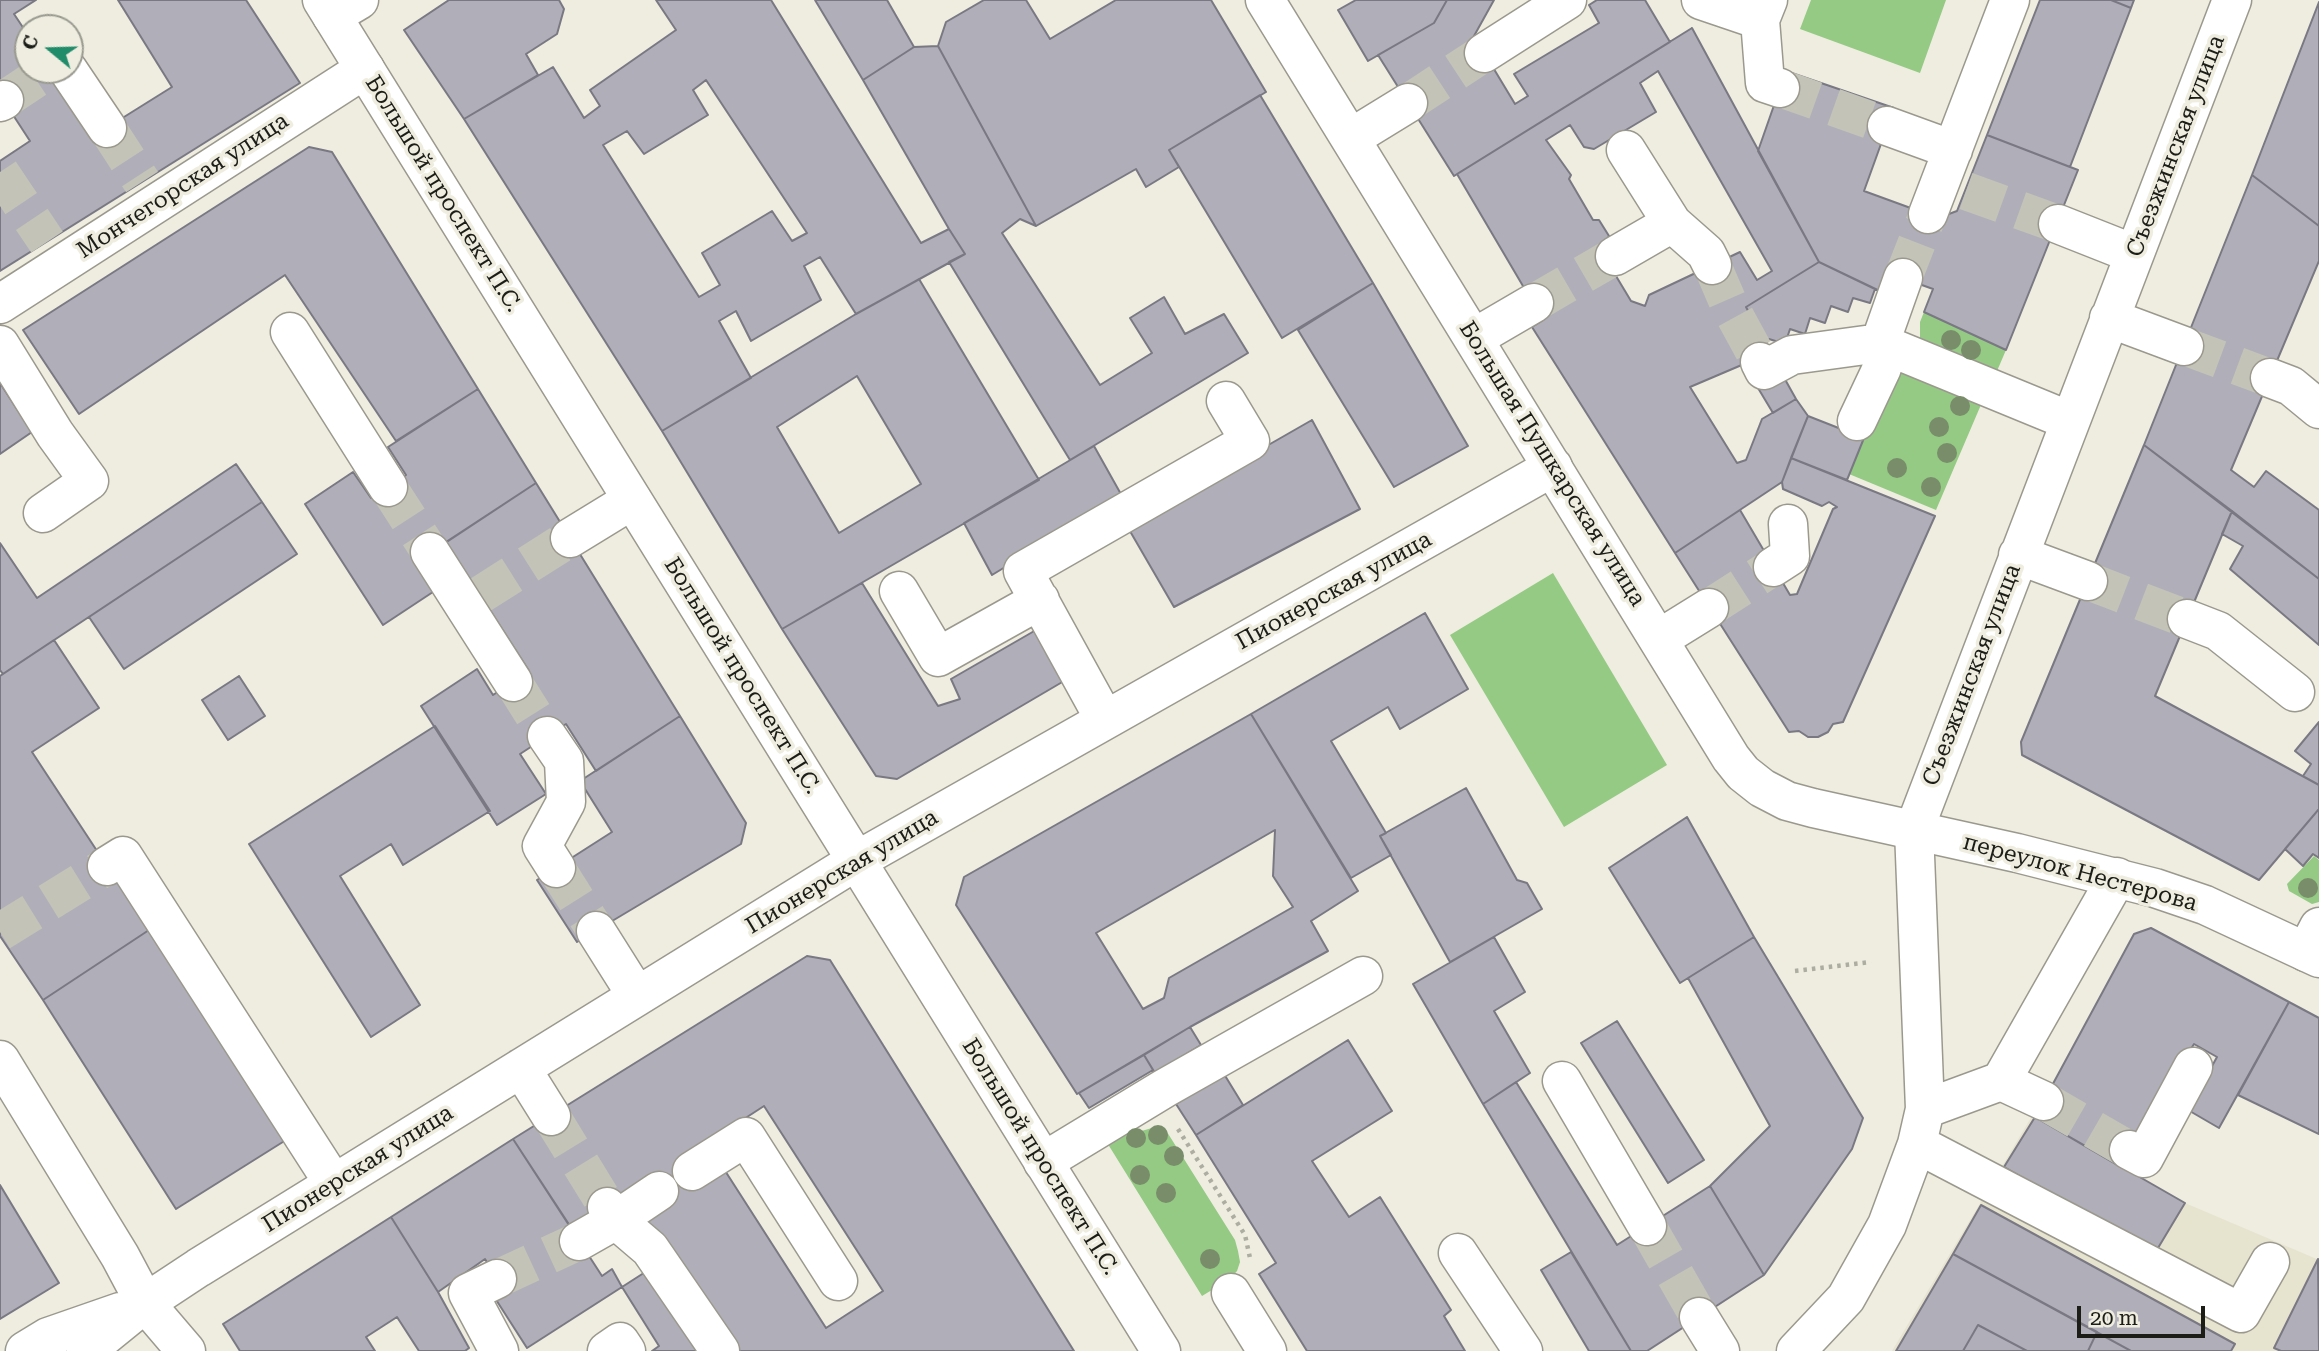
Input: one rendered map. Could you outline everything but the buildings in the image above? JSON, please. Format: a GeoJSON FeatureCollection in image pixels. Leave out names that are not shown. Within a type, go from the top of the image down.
{"type":"FeatureCollection","features":[{"type":"Feature","properties":{"kind":"street","name":"Большая Пушкарская улица"},"geometry":{"type":"LineString","coordinates":[[1265,0],[1731,758],[1762,788],[1787,801],[1914,830]]}},
{"type":"Feature","properties":{"kind":"street"},"geometry":{"type":"LineString","coordinates":[[1484,53],[1567,0]]}},
{"type":"Feature","properties":{"kind":"street"},"geometry":{"type":"LineString","coordinates":[[1701,0],[1764,10],[1765,82],[1780,88]]}},
{"type":"Feature","properties":{"kind":"street"},"geometry":{"type":"LineString","coordinates":[[1887,126],[1947,184],[2010,0]]}},
{"type":"Feature","properties":{"kind":"street","name":"Съезжинская улица"},"geometry":{"type":"LineString","coordinates":[[1796,1351],[1846,1298],[1887,1225],[1921,1126],[1914,830],[2232,0]]}},
{"type":"Feature","properties":{"kind":"street","name":"Большой проспект П.С."},"geometry":{"type":"LineString","coordinates":[[338,5],[365,69],[1161,1351]]}},
{"type":"Feature","properties":{"kind":"street","name":"Мончегорская улица"},"geometry":{"type":"LineString","coordinates":[[0,304],[54,253],[149,192],[365,69]]}},
{"type":"Feature","properties":{"kind":"street"},"geometry":{"type":"LineString","coordinates":[[77,84],[107,128]]}},
{"type":"Feature","properties":{"kind":"street"},"geometry":{"type":"LineString","coordinates":[[1351,138],[1408,103]]}},
{"type":"Feature","properties":{"kind":"street"},"geometry":{"type":"LineString","coordinates":[[1626,149],[1672,223],[1706,253],[1712,265]]}},
{"type":"Feature","properties":{"kind":"street"},"geometry":{"type":"LineString","coordinates":[[1615,256],[1672,223]]}},
{"type":"Feature","properties":{"kind":"street"},"geometry":{"type":"LineString","coordinates":[[2057,225],[2134,254]]}},
{"type":"Feature","properties":{"kind":"street"},"geometry":{"type":"LineString","coordinates":[[1857,421],[1882,368],[1880,343],[1903,278]]}},
{"type":"Feature","properties":{"kind":"street"},"geometry":{"type":"LineString","coordinates":[[1474,338],[1534,303]]}},
{"type":"Feature","properties":{"kind":"street"},"geometry":{"type":"LineString","coordinates":[[2109,318],[2184,346]]}},
{"type":"Feature","properties":{"kind":"street"},"geometry":{"type":"LineString","coordinates":[[290,332],[388,487]]}},
{"type":"Feature","properties":{"kind":"street"},"geometry":{"type":"LineString","coordinates":[[1760,362],[1764,369],[1793,355],[1880,343],[2070,421]]}},
{"type":"Feature","properties":{"kind":"street"},"geometry":{"type":"LineString","coordinates":[[0,345],[55,434],[89,481],[43,513]]}},
{"type":"Feature","properties":{"kind":"street"},"geometry":{"type":"LineString","coordinates":[[2270,378],[2291,386],[2319,409]]}},
{"type":"Feature","properties":{"kind":"street"},"geometry":{"type":"LineString","coordinates":[[1105,720],[1023,571],[1251,441],[1226,401]]}},
{"type":"Feature","properties":{"kind":"street","name":"Пионерская улица"},"geometry":{"type":"LineString","coordinates":[[86,1351],[145,1303],[856,861],[1553,467]]}},
{"type":"Feature","properties":{"kind":"street"},"geometry":{"type":"LineString","coordinates":[[570,538],[632,500]]}},
{"type":"Feature","properties":{"kind":"street"},"geometry":{"type":"LineString","coordinates":[[1773,567],[1790,556],[1788,524]]}},
{"type":"Feature","properties":{"kind":"street"},"geometry":{"type":"LineString","coordinates":[[430,552],[472,600],[513,682]]}},
{"type":"Feature","properties":{"kind":"street"},"geometry":{"type":"LineString","coordinates":[[2018,555],[2088,581]]}},
{"type":"Feature","properties":{"kind":"street"},"geometry":{"type":"LineString","coordinates":[[899,591],[938,657],[1040,600]]}},
{"type":"Feature","properties":{"kind":"street"},"geometry":{"type":"LineString","coordinates":[[1659,639],[1709,608]]}},
{"type":"Feature","properties":{"kind":"street"},"geometry":{"type":"LineString","coordinates":[[2187,619],[2218,631],[2295,692]]}},
{"type":"Feature","properties":{"kind":"street"},"geometry":{"type":"LineString","coordinates":[[547,736],[564,761],[566,802],[542,846],[556,868]]}},
{"type":"Feature","properties":{"kind":"street","name":"переулок Нестерова"},"geometry":{"type":"LineString","coordinates":[[1914,830],[2117,877],[2205,905],[2315,946]]}},
{"type":"Feature","properties":{"kind":"street"},"geometry":{"type":"LineString","coordinates":[[107,866],[123,856],[334,1184]]}},
{"type":"Feature","properties":{"kind":"street"},"geometry":{"type":"LineString","coordinates":[[1921,1126],[2001,1081],[2117,877]]}},
{"type":"Feature","properties":{"kind":"street"},"geometry":{"type":"LineString","coordinates":[[596,931],[637,996]]}},
{"type":"Feature","properties":{"kind":"street"},"geometry":{"type":"LineString","coordinates":[[1043,1162],[1155,1094],[1363,976]]}},
{"type":"Feature","properties":{"kind":"street"},"geometry":{"type":"LineString","coordinates":[[0,1060],[120,1256],[145,1303],[186,1351]]}},
{"type":"Feature","properties":{"kind":"street"},"geometry":{"type":"LineString","coordinates":[[2129,1150],[2144,1158],[2193,1067]]}},
{"type":"Feature","properties":{"kind":"street"},"geometry":{"type":"LineString","coordinates":[[521,1068],[551,1116]]}},
{"type":"Feature","properties":{"kind":"street"},"geometry":{"type":"LineString","coordinates":[[1562,1081],[1647,1226]]}},
{"type":"Feature","properties":{"kind":"street"},"geometry":{"type":"LineString","coordinates":[[2001,1081],[2044,1101]]}},
{"type":"Feature","properties":{"kind":"street"},"geometry":{"type":"LineString","coordinates":[[1921,1126],[2241,1313],[2270,1262]]}},
{"type":"Feature","properties":{"kind":"street"},"geometry":{"type":"LineString","coordinates":[[692,1171],[746,1137],[838,1280]]}},
{"type":"Feature","properties":{"kind":"street"},"geometry":{"type":"LineString","coordinates":[[579,1241],[611,1214],[659,1191]]}},
{"type":"Feature","properties":{"kind":"street"},"geometry":{"type":"LineString","coordinates":[[611,1214],[650,1249],[720,1351]]}},
{"type":"Feature","properties":{"kind":"street"},"geometry":{"type":"LineString","coordinates":[[1458,1253],[1523,1351]]}},
{"type":"Feature","properties":{"kind":"street"},"geometry":{"type":"LineString","coordinates":[[497,1279],[468,1293],[499,1351]]}},
{"type":"Feature","properties":{"kind":"street"},"geometry":{"type":"LineString","coordinates":[[1231,1293],[1260,1348]]}},
{"type":"Feature","properties":{"kind":"street"},"geometry":{"type":"LineString","coordinates":[[145,1303],[152,1351]]}},
{"type":"Feature","properties":{"kind":"street","name":"Пионерская улица"},"geometry":{"type":"LineString","coordinates":[[25,1351],[48,1337],[145,1303]]}},
{"type":"Feature","properties":{"kind":"street"},"geometry":{"type":"LineString","coordinates":[[1699,1317],[1720,1351]]}},
{"type":"Feature","properties":{"kind":"street"},"geometry":{"type":"LineString","coordinates":[[607,1351],[620,1342],[626,1351]]}},
{"type":"Feature","properties":{"kind":"path"},"geometry":{"type":"LineString","coordinates":[[1794,971],[1871,962]]}},
{"type":"Feature","properties":{"kind":"path"},"geometry":{"type":"LineString","coordinates":[[1155,1094],[1245,1235],[1250,1251],[1249,1270],[1242,1286],[1231,1293]]}},
{"type":"Feature","properties":{"kind":"shaded area"},"geometry":{"type":"Polygon","coordinates":[[[2032,1116],[2185,1203],[2319,1260],[2319,1351],[1892,1351],[2032,1116]]]}},
{"type":"Feature","properties":{"kind":"green space"},"geometry":{"type":"Polygon","coordinates":[[[1811,0],[1946,0],[1920,73],[1800,29],[1811,0]]]}},
{"type":"Feature","properties":{"kind":"green space"},"geometry":{"type":"Polygon","coordinates":[[[1924,312],[2006,350],[1994,378],[1933,350],[1920,338],[1920,322],[1924,312]]]}},
{"type":"Feature","properties":{"kind":"green space"},"geometry":{"type":"Polygon","coordinates":[[[1913,372],[1983,400],[1936,510],[1849,474],[1888,381],[1898,373],[1913,372]]]}},
{"type":"Feature","properties":{"kind":"green space"},"geometry":{"type":"Polygon","coordinates":[[[1553,573],[1667,765],[1564,827],[1450,635],[1553,573]]]}},
{"type":"Feature","properties":{"kind":"green space"},"geometry":{"type":"Polygon","coordinates":[[[2314,856],[2319,860],[2319,902],[2312,904],[2289,891],[2287,884],[2314,856]]]}},
{"type":"Feature","properties":{"kind":"green space"},"geometry":{"type":"Polygon","coordinates":[[[1152,1128],[1167,1132],[1235,1240],[1240,1262],[1237,1271],[1230,1279],[1202,1296],[1106,1141],[1152,1128]]]}},
{"type":"Feature","properties":{"kind":"tunnel"},"geometry":{"type":"LineString","coordinates":[[1408,103],[1484,53]]}},
{"type":"Feature","properties":{"kind":"tunnel"},"geometry":{"type":"LineString","coordinates":[[4,100],[28,84]]}},
{"type":"Feature","properties":{"kind":"tunnel"},"geometry":{"type":"LineString","coordinates":[[1780,88],[1887,126]]}},
{"type":"Feature","properties":{"kind":"tunnel"},"geometry":{"type":"LineString","coordinates":[[107,128],[142,182]]}},
{"type":"Feature","properties":{"kind":"tunnel"},"geometry":{"type":"LineString","coordinates":[[0,172],[47,242]]}},
{"type":"Feature","properties":{"kind":"tunnel"},"geometry":{"type":"LineString","coordinates":[[1966,191],[2058,224]]}},
{"type":"Feature","properties":{"kind":"tunnel"},"geometry":{"type":"LineString","coordinates":[[1903,278],[1928,214]]}},
{"type":"Feature","properties":{"kind":"tunnel"},"geometry":{"type":"LineString","coordinates":[[1534,303],[1615,256]]}},
{"type":"Feature","properties":{"kind":"tunnel"},"geometry":{"type":"LineString","coordinates":[[1712,265],[1731,309],[1760,362]]}},
{"type":"Feature","properties":{"kind":"tunnel"},"geometry":{"type":"LineString","coordinates":[[2184,346],[2270,378]]}},
{"type":"Feature","properties":{"kind":"tunnel"},"geometry":{"type":"LineString","coordinates":[[388,487],[430,552]]}},
{"type":"Feature","properties":{"kind":"tunnel"},"geometry":{"type":"LineString","coordinates":[[480,595],[570,538]]}},
{"type":"Feature","properties":{"kind":"tunnel"},"geometry":{"type":"LineString","coordinates":[[1709,608],[1773,567]]}},
{"type":"Feature","properties":{"kind":"tunnel"},"geometry":{"type":"LineString","coordinates":[[2088,581],[2187,619]]}},
{"type":"Feature","properties":{"kind":"tunnel"},"geometry":{"type":"LineString","coordinates":[[513,682],[547,736]]}},
{"type":"Feature","properties":{"kind":"tunnel"},"geometry":{"type":"LineString","coordinates":[[0,932],[107,866]]}},
{"type":"Feature","properties":{"kind":"tunnel"},"geometry":{"type":"LineString","coordinates":[[556,868],[596,931]]}},
{"type":"Feature","properties":{"kind":"tunnel"},"geometry":{"type":"LineString","coordinates":[[2044,1101],[2129,1150]]}},
{"type":"Feature","properties":{"kind":"tunnel"},"geometry":{"type":"LineString","coordinates":[[551,1116],[607,1207]]}},
{"type":"Feature","properties":{"kind":"tunnel"},"geometry":{"type":"LineString","coordinates":[[1647,1226],[1699,1317]]}},
{"type":"Feature","properties":{"kind":"tunnel"},"geometry":{"type":"LineString","coordinates":[[497,1279],[579,1241]]}}]}
